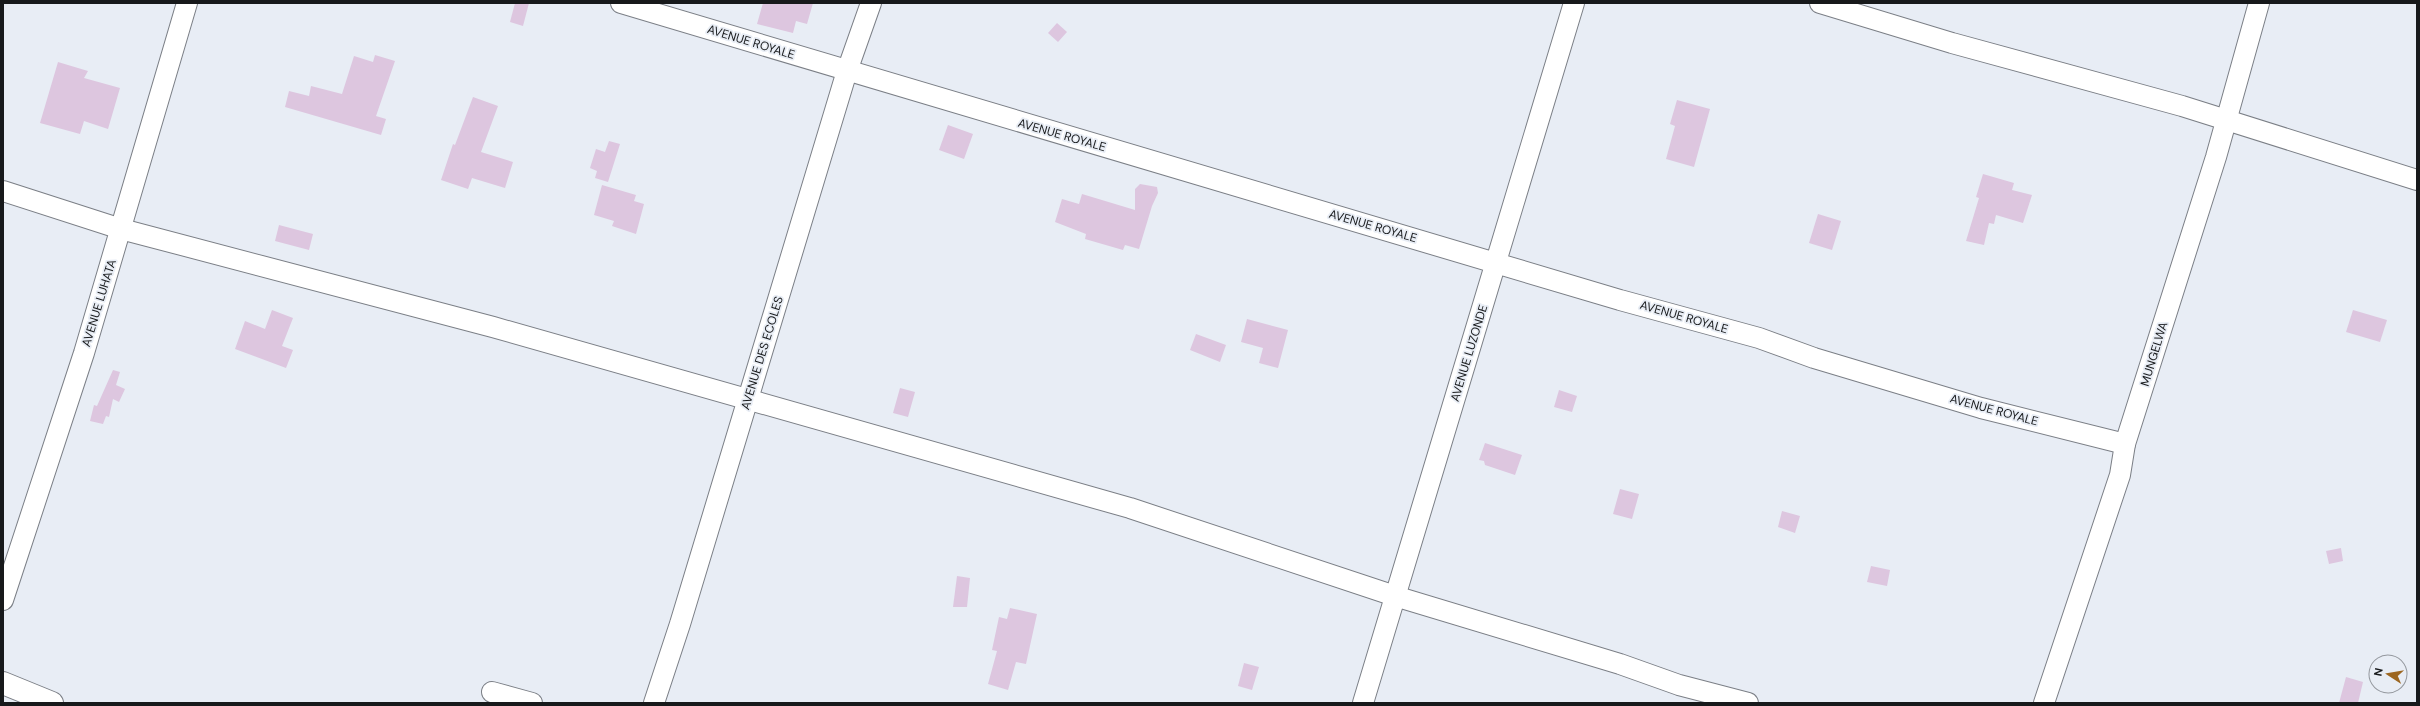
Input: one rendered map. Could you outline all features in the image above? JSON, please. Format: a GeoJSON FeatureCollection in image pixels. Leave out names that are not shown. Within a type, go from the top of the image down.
{"type":"FeatureCollection","features":[{"type":"Feature","properties":{"kind":"street","name":"AVENUE LUHATA"},"geometry":{"type":"LineString","coordinates":[[3,600],[84,353],[187,3]]}},
{"type":"Feature","properties":{"kind":"street","name":"AVENUE ROYALE"},"geometry":{"type":"LineString","coordinates":[[621,3],[847,71],[1759,338],[1814,358],[1981,408],[2125,444]]}},
{"type":"Feature","properties":{"kind":"street","name":"AVENUE DES ECOLES"},"geometry":{"type":"LineString","coordinates":[[654,703],[680,624],[847,71],[871,3]]}},
{"type":"Feature","properties":{"kind":"street","name":"AVENUE LUZONDE"},"geometry":{"type":"LineString","coordinates":[[1363,703],[1574,3]]}},
{"type":"Feature","properties":{"kind":"street"},"geometry":{"type":"LineString","coordinates":[[1820,3],[1952,43],[2226,119],[2417,180]]}},
{"type":"Feature","properties":{"kind":"street","name":"MUNGELWA"},"geometry":{"type":"LineString","coordinates":[[2044,703],[2120,475],[2125,444],[2205,194],[2259,3]]}},
{"type":"Feature","properties":{"kind":"street"},"geometry":{"type":"LineString","coordinates":[[3,191],[121,229],[254,266],[493,327],[747,401],[1130,508],[1395,596],[1620,664],[1679,685],[1748,703]]}},
{"type":"Feature","properties":{"kind":"street"},"geometry":{"type":"LineString","coordinates":[[3,683],[52,703]]}},
{"type":"Feature","properties":{"kind":"street"},"geometry":{"type":"LineString","coordinates":[[492,692],[532,703]]}},
{"type":"Feature","properties":{"kind":"building"},"geometry":{"type":"Polygon","coordinates":[[[515,3],[529,3],[523,26],[510,22],[515,3]]]}},
{"type":"Feature","properties":{"kind":"building"},"geometry":{"type":"Polygon","coordinates":[[[763,3],[813,3],[807,24],[796,21],[793,33],[757,24],[763,3]]]}},
{"type":"Feature","properties":{"kind":"building"},"geometry":{"type":"Polygon","coordinates":[[[1057,23],[1067,32],[1058,42],[1048,33],[1057,23]]]}},
{"type":"Feature","properties":{"kind":"building"},"geometry":{"type":"Polygon","coordinates":[[[375,55],[395,61],[376,116],[386,119],[381,135],[285,107],[289,91],[309,96],[311,86],[342,94],[354,56],[373,62],[375,55]]]}},
{"type":"Feature","properties":{"kind":"building"},"geometry":{"type":"Polygon","coordinates":[[[58,62],[88,71],[84,78],[120,88],[108,129],[84,121],[80,134],[40,123],[58,62]]]}},
{"type":"Feature","properties":{"kind":"building"},"geometry":{"type":"Polygon","coordinates":[[[473,97],[498,106],[481,152],[513,162],[505,188],[472,178],[468,189],[441,180],[453,144],[455,145],[473,97]]]}},
{"type":"Feature","properties":{"kind":"building"},"geometry":{"type":"Polygon","coordinates":[[[1677,100],[1710,109],[1694,167],[1666,159],[1675,126],[1670,124],[1677,100]]]}},
{"type":"Feature","properties":{"kind":"building"},"geometry":{"type":"Polygon","coordinates":[[[948,125],[973,134],[964,159],[939,150],[948,125]]]}},
{"type":"Feature","properties":{"kind":"building"},"geometry":{"type":"Polygon","coordinates":[[[609,141],[620,144],[608,182],[595,178],[597,171],[590,168],[596,149],[605,152],[609,141]]]}},
{"type":"Feature","properties":{"kind":"building"},"geometry":{"type":"Polygon","coordinates":[[[1983,174],[2014,183],[2012,190],[2032,195],[2023,223],[1996,215],[1994,224],[1989,223],[1984,245],[1966,241],[1979,198],[1976,197],[1983,174]]]}},
{"type":"Feature","properties":{"kind":"building"},"geometry":{"type":"Polygon","coordinates":[[[1140,184],[1157,187],[1158,193],[1152,206],[1139,249],[1125,245],[1123,250],[1085,239],[1086,234],[1055,222],[1062,199],[1079,204],[1082,194],[1135,210],[1135,189],[1140,184]]]}},
{"type":"Feature","properties":{"kind":"building"},"geometry":{"type":"Polygon","coordinates":[[[602,185],[636,195],[634,201],[644,204],[636,234],[612,226],[614,221],[594,215],[602,185]]]}},
{"type":"Feature","properties":{"kind":"building"},"geometry":{"type":"Polygon","coordinates":[[[1818,214],[1841,221],[1832,250],[1809,243],[1818,214]]]}},
{"type":"Feature","properties":{"kind":"building"},"geometry":{"type":"Polygon","coordinates":[[[279,225],[313,234],[309,250],[275,241],[279,225]]]}},
{"type":"Feature","properties":{"kind":"building"},"geometry":{"type":"Polygon","coordinates":[[[272,310],[293,318],[282,346],[293,350],[286,368],[235,349],[245,321],[265,329],[272,310]]]}},
{"type":"Feature","properties":{"kind":"building"},"geometry":{"type":"Polygon","coordinates":[[[2353,310],[2387,320],[2380,342],[2346,332],[2353,310]]]}},
{"type":"Feature","properties":{"kind":"building"},"geometry":{"type":"Polygon","coordinates":[[[1247,319],[1288,330],[1278,368],[1259,363],[1263,348],[1241,342],[1247,319]]]}},
{"type":"Feature","properties":{"kind":"building"},"geometry":{"type":"Polygon","coordinates":[[[1196,334],[1226,345],[1220,362],[1190,350],[1196,334]]]}},
{"type":"Feature","properties":{"kind":"building"},"geometry":{"type":"Polygon","coordinates":[[[113,370],[120,372],[116,385],[125,389],[119,402],[113,399],[109,417],[106,416],[103,424],[90,421],[94,405],[97,406],[113,370]]]}},
{"type":"Feature","properties":{"kind":"building"},"geometry":{"type":"Polygon","coordinates":[[[900,388],[915,392],[908,417],[893,413],[900,388]]]}},
{"type":"Feature","properties":{"kind":"building"},"geometry":{"type":"Polygon","coordinates":[[[1559,390],[1577,396],[1572,412],[1554,407],[1559,390]]]}},
{"type":"Feature","properties":{"kind":"building"},"geometry":{"type":"Polygon","coordinates":[[[1485,443],[1522,455],[1515,475],[1485,465],[1484,461],[1479,460],[1485,443]]]}},
{"type":"Feature","properties":{"kind":"building"},"geometry":{"type":"Polygon","coordinates":[[[1620,489],[1639,494],[1632,519],[1613,514],[1620,489]]]}},
{"type":"Feature","properties":{"kind":"building"},"geometry":{"type":"Polygon","coordinates":[[[1782,511],[1800,516],[1795,533],[1778,527],[1782,511]]]}},
{"type":"Feature","properties":{"kind":"building"},"geometry":{"type":"Polygon","coordinates":[[[2341,548],[2343,561],[2329,564],[2326,551],[2341,548]]]}},
{"type":"Feature","properties":{"kind":"building"},"geometry":{"type":"Polygon","coordinates":[[[1871,566],[1890,570],[1887,586],[1867,582],[1871,566]]]}},
{"type":"Feature","properties":{"kind":"building"},"geometry":{"type":"Polygon","coordinates":[[[957,576],[970,578],[967,607],[953,607],[957,576]]]}},
{"type":"Feature","properties":{"kind":"building"},"geometry":{"type":"Polygon","coordinates":[[[1010,608],[1037,614],[1026,664],[1016,662],[1008,690],[988,684],[997,651],[992,650],[999,617],[1007,619],[1010,608]]]}},
{"type":"Feature","properties":{"kind":"building"},"geometry":{"type":"Polygon","coordinates":[[[1244,663],[1259,667],[1252,690],[1238,686],[1244,663]]]}},
{"type":"Feature","properties":{"kind":"building"},"geometry":{"type":"Polygon","coordinates":[[[2346,677],[2363,682],[2358,703],[2339,703],[2346,677]]]}}]}
